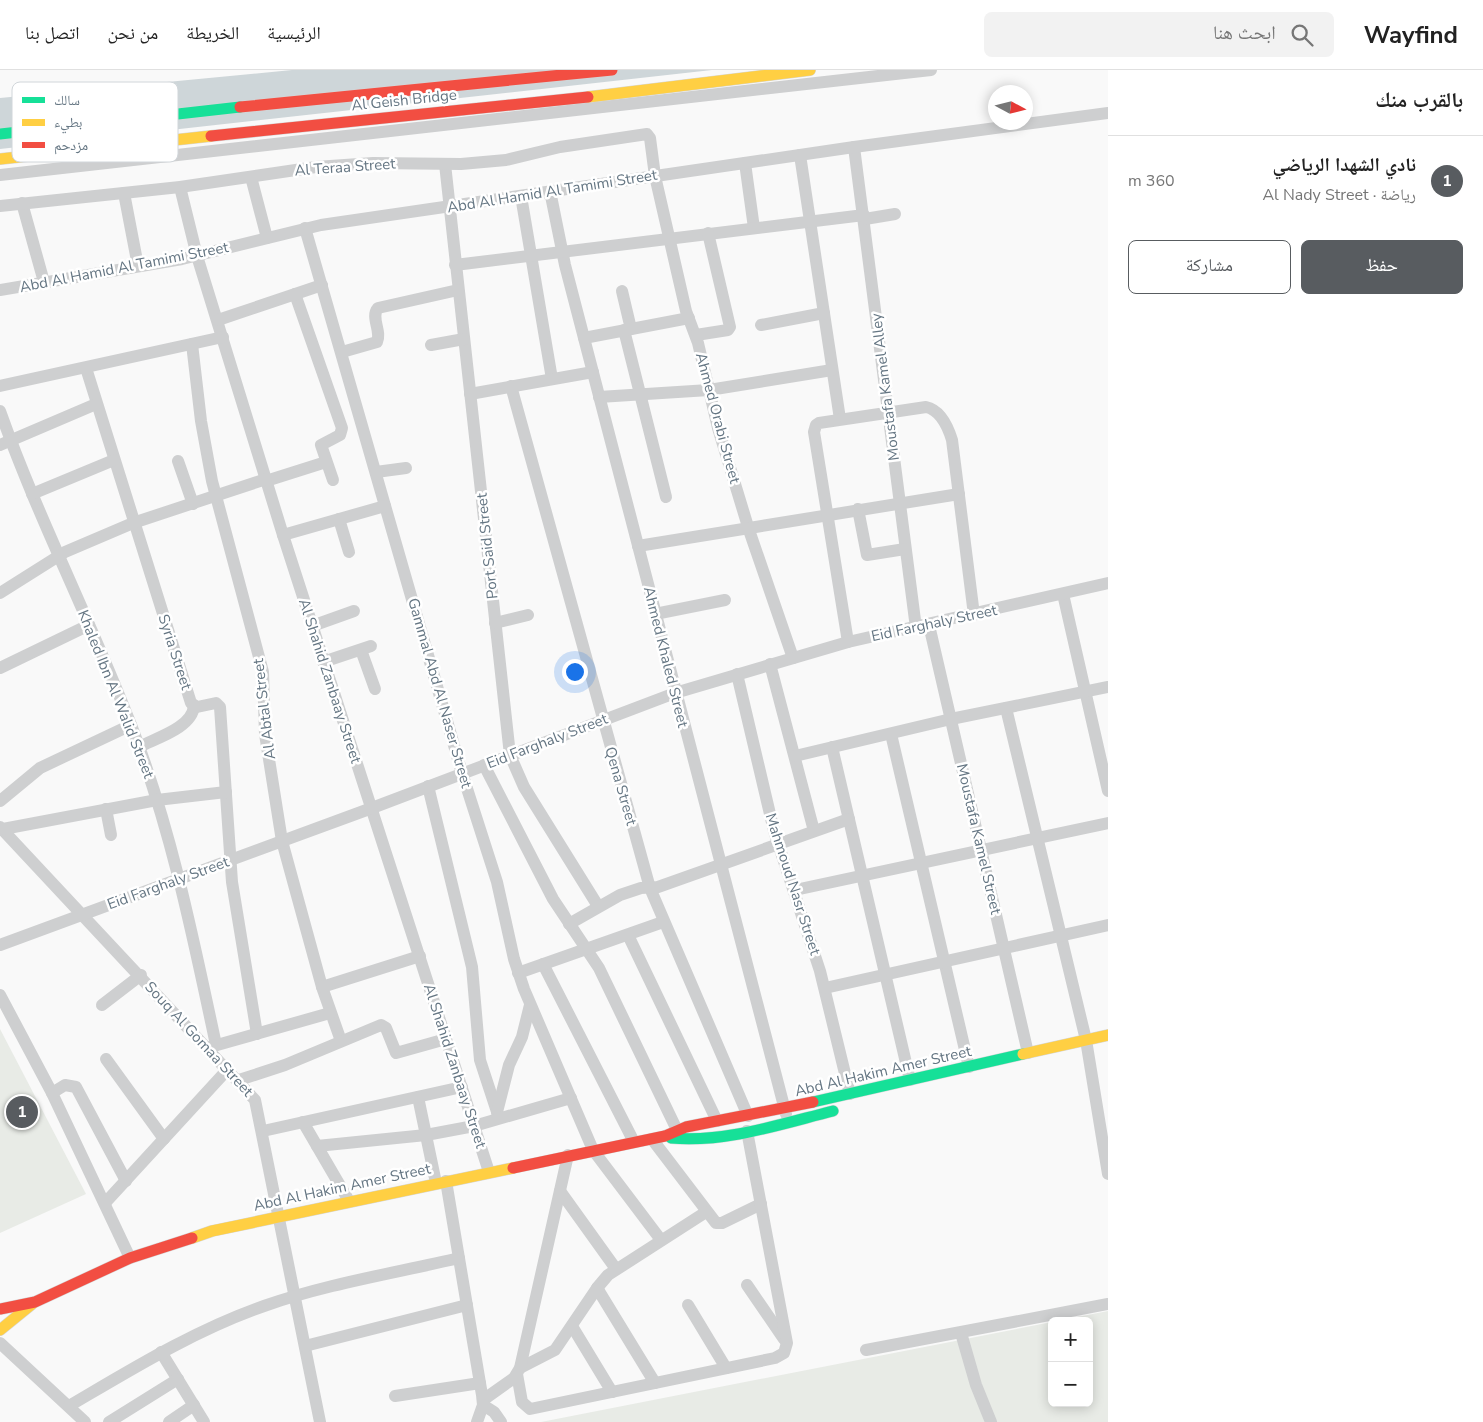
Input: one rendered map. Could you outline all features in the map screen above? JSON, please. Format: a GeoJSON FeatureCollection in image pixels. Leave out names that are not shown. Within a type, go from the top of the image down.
{"type":"FeatureCollection","features":[{"type":"Feature","properties":{"kind":"main road","name":"Al Geish Bridge"},"geometry":{"type":"LineString","coordinates":[[178,114],[348,95],[612,70]]}},
{"type":"Feature","properties":{"kind":"main road","name":"Al Geish Bridge"},"geometry":{"type":"LineString","coordinates":[[178,138],[591,96],[810,70]]}},
{"type":"Feature","properties":{"kind":"main road","name":"Abd Al Hakim Amer Street"},"geometry":{"type":"LineString","coordinates":[[0,1309],[35,1302],[130,1258],[212,1230],[652,1139],[665,1136],[677,1130],[1028,1054],[1088,1049],[1108,1035]]}},
{"type":"Feature","properties":{"kind":"main road","name":"Abd Al Hakim Amer Street"},"geometry":{"type":"LineString","coordinates":[[665,1136],[690,1140],[747,1131],[846,1108]]}},
{"type":"Feature","properties":{"kind":"main road","name":"Abd Al Hakim Amer Street"},"geometry":{"type":"LineString","coordinates":[[0,1330],[35,1302]]}},
{"type":"Feature","properties":{"kind":"street"},"geometry":{"type":"LineString","coordinates":[[178,155],[931,70]]}},
{"type":"Feature","properties":{"kind":"street","name":"Abd Al Hamid Al Tamimi Street"},"geometry":{"type":"LineString","coordinates":[[0,290],[197,256],[305,228],[854,147],[1108,113]]}},
{"type":"Feature","properties":{"kind":"street","name":"Al Teraa Street"},"geometry":{"type":"LineString","coordinates":[[0,206],[180,187],[344,164],[445,164],[512,159],[550,149],[644,133],[650,138],[656,176]]}},
{"type":"Feature","properties":{"kind":"street","name":"Moustafa Kamel Alley"},"geometry":{"type":"LineString","coordinates":[[854,147],[916,628]]}},
{"type":"Feature","properties":{"kind":"street"},"geometry":{"type":"LineString","coordinates":[[800,155],[840,419]]}},
{"type":"Feature","properties":{"kind":"street"},"geometry":{"type":"LineString","coordinates":[[0,175],[115,162]]}},
{"type":"Feature","properties":{"kind":"street"},"geometry":{"type":"LineString","coordinates":[[746,163],[754,228]]}},
{"type":"Feature","properties":{"kind":"street","name":"Port Said Street"},"geometry":{"type":"LineString","coordinates":[[445,164],[510,755],[524,786],[598,906]]}},
{"type":"Feature","properties":{"kind":"street"},"geometry":{"type":"LineString","coordinates":[[251,176],[267,238]]}},
{"type":"Feature","properties":{"kind":"street","name":"Ahmed Orabi Street"},"geometry":{"type":"LineString","coordinates":[[656,176],[669,238],[709,390],[749,530],[793,658]]}},
{"type":"Feature","properties":{"kind":"street","name":"Al Shahid Zanbaay Street"},"geometry":{"type":"LineString","coordinates":[[180,187],[197,256],[283,535],[489,1172]]}},
{"type":"Feature","properties":{"kind":"street","name":"Ahmed Khaled Street"},"geometry":{"type":"LineString","coordinates":[[550,191],[562,251],[584,338],[788,1121]]}},
{"type":"Feature","properties":{"kind":"street"},"geometry":{"type":"LineString","coordinates":[[124,193],[138,266]]}},
{"type":"Feature","properties":{"kind":"street"},"geometry":{"type":"LineString","coordinates":[[521,196],[552,379]]}},
{"type":"Feature","properties":{"kind":"street"},"geometry":{"type":"LineString","coordinates":[[22,203],[44,282]]}},
{"type":"Feature","properties":{"kind":"street"},"geometry":{"type":"LineString","coordinates":[[455,264],[810,221],[895,214]]}},
{"type":"Feature","properties":{"kind":"street","name":"Gammal Abd Al Naser Street"},"geometry":{"type":"LineString","coordinates":[[305,228],[462,773],[497,882],[518,973],[593,1150],[662,1240]]}},
{"type":"Feature","properties":{"kind":"street"},"geometry":{"type":"LineString","coordinates":[[696,335],[728,330],[730,327],[708,233]]}},
{"type":"Feature","properties":{"kind":"street"},"geometry":{"type":"LineString","coordinates":[[218,320],[322,285]]}},
{"type":"Feature","properties":{"kind":"street"},"geometry":{"type":"LineString","coordinates":[[342,352],[377,342],[379,338],[375,314],[378,308],[458,290]]}},
{"type":"Feature","properties":{"kind":"street"},"geometry":{"type":"LineString","coordinates":[[622,290],[627,329],[640,395],[666,497]]}},
{"type":"Feature","properties":{"kind":"street"},"geometry":{"type":"LineString","coordinates":[[295,294],[342,428],[340,435],[322,443],[326,462],[333,480]]}},
{"type":"Feature","properties":{"kind":"street"},"geometry":{"type":"LineString","coordinates":[[761,325],[824,313]]}},
{"type":"Feature","properties":{"kind":"street"},"geometry":{"type":"LineString","coordinates":[[584,338],[689,318]]}},
{"type":"Feature","properties":{"kind":"street"},"geometry":{"type":"LineString","coordinates":[[0,386],[223,337]]}},
{"type":"Feature","properties":{"kind":"street"},"geometry":{"type":"LineString","coordinates":[[431,345],[464,339]]}},
{"type":"Feature","properties":{"kind":"street","name":"Al Abtal Street"},"geometry":{"type":"LineString","coordinates":[[192,344],[201,421],[216,496],[263,672],[265,734],[282,841],[322,987],[341,1042]]}},
{"type":"Feature","properties":{"kind":"street","name":"Syria Street"},"geometry":{"type":"LineString","coordinates":[[86,368],[133,523],[194,706],[216,703],[220,705],[230,860],[256,1034]]}},
{"type":"Feature","properties":{"kind":"street"},"geometry":{"type":"LineString","coordinates":[[600,397],[709,390],[832,370]]}},
{"type":"Feature","properties":{"kind":"street"},"geometry":{"type":"LineString","coordinates":[[470,394],[593,372]]}},
{"type":"Feature","properties":{"kind":"street","name":"Qena Street"},"geometry":{"type":"LineString","coordinates":[[511,386],[650,888],[748,1116]]}},
{"type":"Feature","properties":{"kind":"street"},"geometry":{"type":"LineString","coordinates":[[5,443],[96,404]]}},
{"type":"Feature","properties":{"kind":"street"},"geometry":{"type":"LineString","coordinates":[[848,642],[814,428],[819,423],[889,411],[926,407],[935,411],[950,433],[974,615]]}},
{"type":"Feature","properties":{"kind":"street","name":"Khaled Ibn Al Walid Street"},"geometry":{"type":"LineString","coordinates":[[0,412],[5,443],[32,494],[89,625],[131,725],[157,800],[180,878],[212,1046]]}},
{"type":"Feature","properties":{"kind":"street"},"geometry":{"type":"LineString","coordinates":[[32,494],[114,460]]}},
{"type":"Feature","properties":{"kind":"street"},"geometry":{"type":"LineString","coordinates":[[178,461],[193,504]]}},
{"type":"Feature","properties":{"kind":"street"},"geometry":{"type":"LineString","coordinates":[[0,593],[58,556],[133,523],[326,462]]}},
{"type":"Feature","properties":{"kind":"street"},"geometry":{"type":"LineString","coordinates":[[376,472],[406,468]]}},
{"type":"Feature","properties":{"kind":"street"},"geometry":{"type":"LineString","coordinates":[[638,546],[749,530],[827,514],[959,494]]}},
{"type":"Feature","properties":{"kind":"street"},"geometry":{"type":"LineString","coordinates":[[283,535],[386,506]]}},
{"type":"Feature","properties":{"kind":"street"},"geometry":{"type":"LineString","coordinates":[[858,509],[867,555],[905,549]]}},
{"type":"Feature","properties":{"kind":"street"},"geometry":{"type":"LineString","coordinates":[[339,519],[349,552]]}},
{"type":"Feature","properties":{"kind":"street","name":"Eid Farghaly Street"},"geometry":{"type":"LineString","coordinates":[[0,945],[372,808],[602,719],[675,693],[848,642],[974,615],[1108,583]]}},
{"type":"Feature","properties":{"kind":"street"},"geometry":{"type":"LineString","coordinates":[[1062,594],[1108,791]]}},
{"type":"Feature","properties":{"kind":"street"},"geometry":{"type":"LineString","coordinates":[[655,614],[725,600]]}},
{"type":"Feature","properties":{"kind":"street"},"geometry":{"type":"LineString","coordinates":[[312,626],[354,611]]}},
{"type":"Feature","properties":{"kind":"street"},"geometry":{"type":"LineString","coordinates":[[495,623],[528,615]]}},
{"type":"Feature","properties":{"kind":"street"},"geometry":{"type":"LineString","coordinates":[[0,668],[89,625]]}},
{"type":"Feature","properties":{"kind":"street","name":"Moustafa Kamel Street"},"geometry":{"type":"LineString","coordinates":[[929,625],[1028,1054]]}},
{"type":"Feature","properties":{"kind":"street"},"geometry":{"type":"LineString","coordinates":[[323,662],[366,648],[375,689]]}},
{"type":"Feature","properties":{"kind":"street"},"geometry":{"type":"LineString","coordinates":[[770,664],[814,831]]}},
{"type":"Feature","properties":{"kind":"street","name":"Mahmoud Nasr Street"},"geometry":{"type":"LineString","coordinates":[[736,674],[777,844],[795,890],[825,988],[850,1094]]}},
{"type":"Feature","properties":{"kind":"street"},"geometry":{"type":"LineString","coordinates":[[795,756],[951,720],[1108,687]]}},
{"type":"Feature","properties":{"kind":"street"},"geometry":{"type":"LineString","coordinates":[[139,747],[185,723],[192,716],[194,706]]}},
{"type":"Feature","properties":{"kind":"street"},"geometry":{"type":"LineString","coordinates":[[1006,708],[1088,1049],[1108,1174]]}},
{"type":"Feature","properties":{"kind":"street"},"geometry":{"type":"LineString","coordinates":[[0,801],[40,768],[131,725]]}},
{"type":"Feature","properties":{"kind":"street"},"geometry":{"type":"LineString","coordinates":[[891,734],[969,1067]]}},
{"type":"Feature","properties":{"kind":"street"},"geometry":{"type":"LineString","coordinates":[[832,747],[910,1080]]}},
{"type":"Feature","properties":{"kind":"street"},"geometry":{"type":"LineString","coordinates":[[484,765],[527,852],[569,924],[606,980],[677,1130]]}},
{"type":"Feature","properties":{"kind":"street"},"geometry":{"type":"LineString","coordinates":[[428,786],[472,967],[480,1060],[498,1115]]}},
{"type":"Feature","properties":{"kind":"street"},"geometry":{"type":"LineString","coordinates":[[1,828],[157,800],[226,792]]}},
{"type":"Feature","properties":{"kind":"street"},"geometry":{"type":"LineString","coordinates":[[106,810],[111,835]]}},
{"type":"Feature","properties":{"kind":"street"},"geometry":{"type":"LineString","coordinates":[[569,924],[598,906],[636,889],[650,888],[720,865],[849,819]]}},
{"type":"Feature","properties":{"kind":"street"},"geometry":{"type":"LineString","coordinates":[[795,890],[1108,823]]}},
{"type":"Feature","properties":{"kind":"street","name":"Souq Al Gomaa Street"},"geometry":{"type":"LineString","coordinates":[[1,828],[141,975],[212,1046],[228,1069],[255,1100],[263,1131],[320,1422]]}},
{"type":"Feature","properties":{"kind":"street"},"geometry":{"type":"LineString","coordinates":[[518,973],[663,922]]}},
{"type":"Feature","properties":{"kind":"street"},"geometry":{"type":"LineString","coordinates":[[825,988],[1108,926]]}},
{"type":"Feature","properties":{"kind":"street"},"geometry":{"type":"LineString","coordinates":[[628,934],[717,1121]]}},
{"type":"Feature","properties":{"kind":"street"},"geometry":{"type":"LineString","coordinates":[[322,987],[420,956]]}},
{"type":"Feature","properties":{"kind":"street"},"geometry":{"type":"LineString","coordinates":[[543,964],[634,1142]]}},
{"type":"Feature","properties":{"kind":"street"},"geometry":{"type":"LineString","coordinates":[[102,1005],[141,975]]}},
{"type":"Feature","properties":{"kind":"street"},"geometry":{"type":"LineString","coordinates":[[0,996],[52,1093],[130,1258]]}},
{"type":"Feature","properties":{"kind":"street"},"geometry":{"type":"LineString","coordinates":[[498,1115],[509,1065],[522,1037],[530,1005]]}},
{"type":"Feature","properties":{"kind":"street"},"geometry":{"type":"LineString","coordinates":[[212,1046],[330,1013]]}},
{"type":"Feature","properties":{"kind":"street"},"geometry":{"type":"LineString","coordinates":[[239,1080],[285,1065],[381,1025],[386,1028],[396,1053],[446,1040]]}},
{"type":"Feature","properties":{"kind":"street"},"geometry":{"type":"LineString","coordinates":[[106,1059],[164,1139]]}},
{"type":"Feature","properties":{"kind":"street"},"geometry":{"type":"LineString","coordinates":[[105,1203],[228,1069]]}},
{"type":"Feature","properties":{"kind":"street"},"geometry":{"type":"LineString","coordinates":[[52,1093],[65,1085],[76,1086],[126,1181]]}},
{"type":"Feature","properties":{"kind":"street"},"geometry":{"type":"LineString","coordinates":[[263,1131],[462,1087]]}},
{"type":"Feature","properties":{"kind":"street"},"geometry":{"type":"LineString","coordinates":[[418,1097],[426,1135],[441,1182],[459,1258],[483,1403],[494,1412],[501,1422]]}},
{"type":"Feature","properties":{"kind":"street"},"geometry":{"type":"LineString","coordinates":[[316,1146],[426,1135],[474,1126],[498,1115],[571,1098]]}},
{"type":"Feature","properties":{"kind":"street"},"geometry":{"type":"LineString","coordinates":[[303,1122],[350,1201]]}},
{"type":"Feature","properties":{"kind":"street"},"geometry":{"type":"LineString","coordinates":[[568,1155],[519,1371],[522,1402],[530,1409],[780,1356],[787,1343],[747,1131]]}},
{"type":"Feature","properties":{"kind":"street"},"geometry":{"type":"LineString","coordinates":[[652,1139],[713,1222],[719,1224],[761,1204]]}},
{"type":"Feature","properties":{"kind":"street"},"geometry":{"type":"LineString","coordinates":[[560,1191],[616,1269]]}},
{"type":"Feature","properties":{"kind":"street"},"geometry":{"type":"LineString","coordinates":[[476,1422],[483,1403],[519,1371],[555,1350],[597,1288],[616,1269],[706,1212]]}},
{"type":"Feature","properties":{"kind":"street"},"geometry":{"type":"LineString","coordinates":[[69,1406],[161,1352],[251,1310],[295,1296],[459,1258]]}},
{"type":"Feature","properties":{"kind":"street"},"geometry":{"type":"LineString","coordinates":[[747,1285],[787,1343]]}},
{"type":"Feature","properties":{"kind":"street"},"geometry":{"type":"LineString","coordinates":[[597,1288],[655,1383]]}},
{"type":"Feature","properties":{"kind":"street"},"geometry":{"type":"LineString","coordinates":[[866,1350],[1108,1304]]}},
{"type":"Feature","properties":{"kind":"street"},"geometry":{"type":"LineString","coordinates":[[305,1346],[467,1305]]}},
{"type":"Feature","properties":{"kind":"street"},"geometry":{"type":"LineString","coordinates":[[688,1305],[726,1368]]}},
{"type":"Feature","properties":{"kind":"street"},"geometry":{"type":"LineString","coordinates":[[572,1326],[612,1392]]}},
{"type":"Feature","properties":{"kind":"street"},"geometry":{"type":"LineString","coordinates":[[961,1333],[976,1385],[990,1422]]}},
{"type":"Feature","properties":{"kind":"street"},"geometry":{"type":"LineString","coordinates":[[0,1343],[85,1422]]}},
{"type":"Feature","properties":{"kind":"street"},"geometry":{"type":"LineString","coordinates":[[161,1352],[204,1422]]}},
{"type":"Feature","properties":{"kind":"street"},"geometry":{"type":"LineString","coordinates":[[109,1422],[178,1379]]}},
{"type":"Feature","properties":{"kind":"street"},"geometry":{"type":"LineString","coordinates":[[395,1396],[480,1383]]}},
{"type":"Feature","properties":{"kind":"street"},"geometry":{"type":"LineString","coordinates":[[169,1422],[194,1406]]}},
{"type":"Feature","properties":{"kind":"shaded area"},"geometry":{"type":"Polygon","coordinates":[[[292,70],[712,70],[178,129],[178,82],[167,82],[292,70]]]}},
{"type":"Feature","properties":{"kind":"shaded area"},"geometry":{"type":"Polygon","coordinates":[[[12,97],[12,148],[0,149],[0,98],[12,97]]]}},
{"type":"Feature","properties":{"kind":"shaded area"},"geometry":{"type":"Polygon","coordinates":[[[0,1029],[86,1194],[0,1233],[0,1029]]]}},
{"type":"Feature","properties":{"kind":"shaded area"},"geometry":{"type":"Polygon","coordinates":[[[1108,1311],[1108,1422],[541,1422],[1048,1323],[1048,1407],[1093,1407],[1093,1317],[1077,1317],[1108,1311]]]}},
{"type":"Feature","properties":{"kind":"traffic: fast"},"geometry":{"type":"LineString","coordinates":[[178,114],[240,107]]}},
{"type":"Feature","properties":{"kind":"traffic: fast"},"geometry":{"type":"LineString","coordinates":[[0,134],[12,133]]}},
{"type":"Feature","properties":{"kind":"traffic: fast"},"geometry":{"type":"LineString","coordinates":[[813,1102],[1023,1054]]}},
{"type":"Feature","properties":{"kind":"traffic: fast"},"geometry":{"type":"LineString","coordinates":[[671,1138],[712,1138],[732,1135],[773,1127],[833,1111]]}},
{"type":"Feature","properties":{"kind":"traffic: slow"},"geometry":{"type":"LineString","coordinates":[[588,97],[810,70]]}},
{"type":"Feature","properties":{"kind":"traffic: slow"},"geometry":{"type":"LineString","coordinates":[[178,140],[211,136]]}},
{"type":"Feature","properties":{"kind":"traffic: slow"},"geometry":{"type":"LineString","coordinates":[[0,159],[12,158]]}},
{"type":"Feature","properties":{"kind":"traffic: slow"},"geometry":{"type":"LineString","coordinates":[[1023,1054],[1108,1035]]}},
{"type":"Feature","properties":{"kind":"traffic: slow"},"geometry":{"type":"LineString","coordinates":[[192,1238],[212,1231],[513,1168]]}},
{"type":"Feature","properties":{"kind":"traffic: slow"},"geometry":{"type":"LineString","coordinates":[[0,1330],[32,1304]]}},
{"type":"Feature","properties":{"kind":"traffic: jam"},"geometry":{"type":"LineString","coordinates":[[240,107],[612,70]]}},
{"type":"Feature","properties":{"kind":"traffic: jam"},"geometry":{"type":"LineString","coordinates":[[211,136],[588,97]]}},
{"type":"Feature","properties":{"kind":"traffic: jam"},"geometry":{"type":"LineString","coordinates":[[513,1168],[665,1136],[686,1127],[813,1102]]}},
{"type":"Feature","properties":{"kind":"traffic: jam"},"geometry":{"type":"LineString","coordinates":[[0,1309],[35,1302],[130,1258],[192,1238]]}},
{"type":"Feature","properties":{"kind":"place","name":"نادي الشهدا الرياضي"},"geometry":{"type":"Point","coordinates":[22,1112]}}]}
